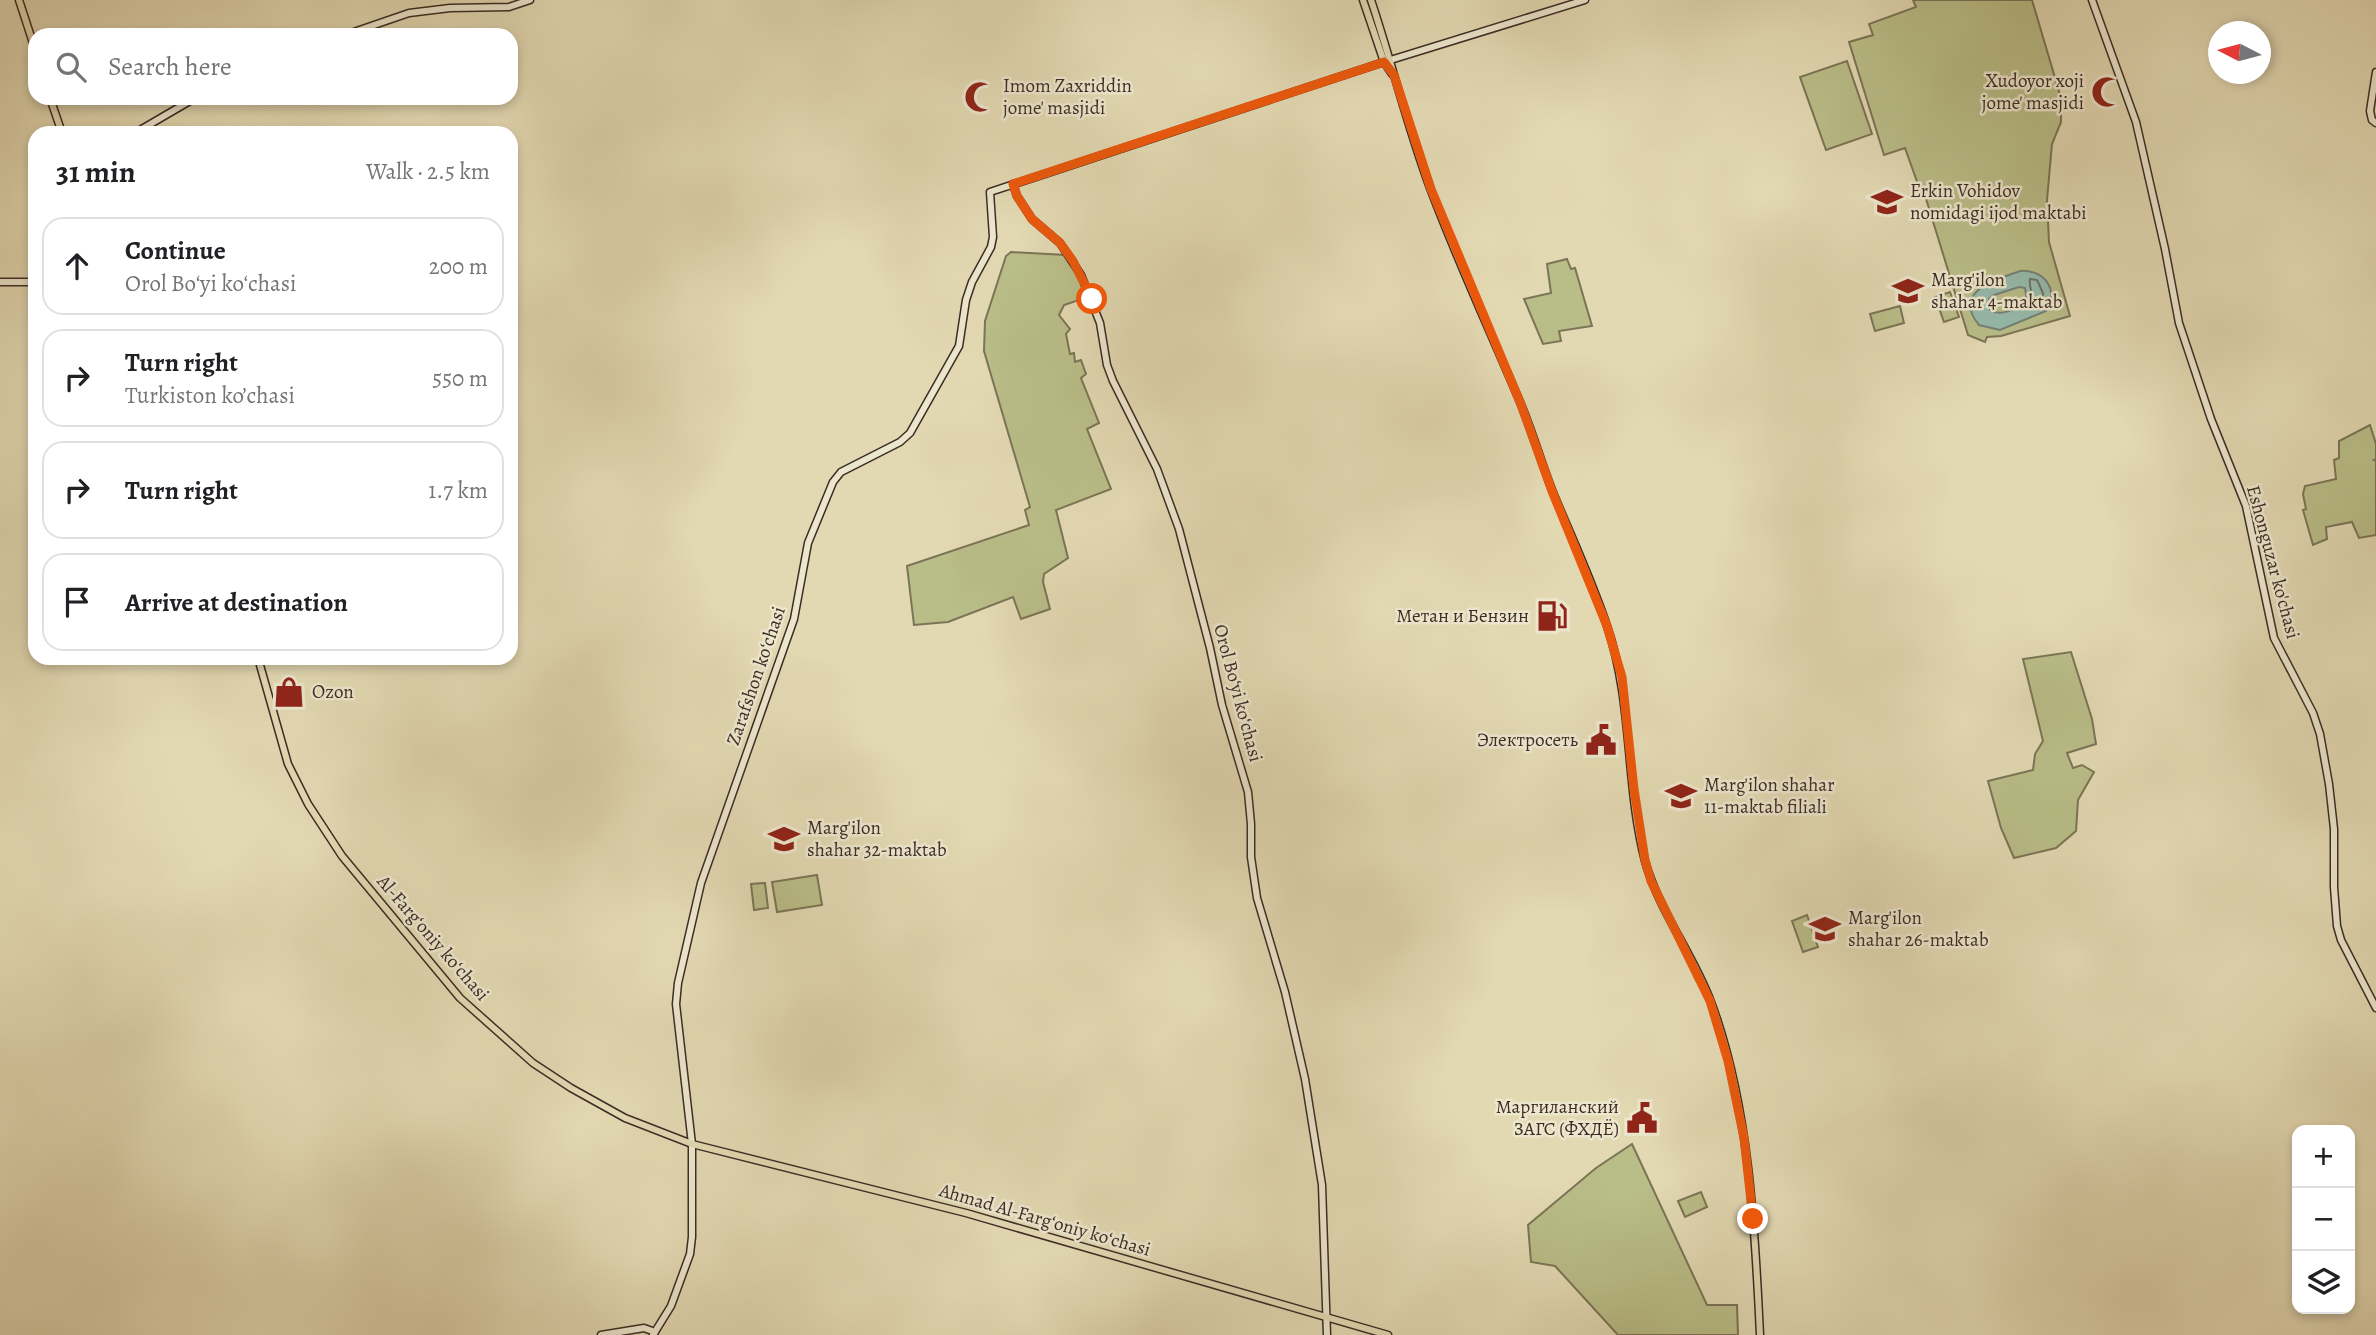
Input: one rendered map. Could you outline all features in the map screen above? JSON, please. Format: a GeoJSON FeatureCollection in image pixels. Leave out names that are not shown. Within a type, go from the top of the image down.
{"type":"FeatureCollection","features":[{"type":"Feature","properties":{"kind":"main road"},"geometry":{"type":"LineString","coordinates":[[19,0],[28,28]]}},
{"type":"Feature","properties":{"kind":"main road"},"geometry":{"type":"LineString","coordinates":[[1363,0],[1394,75],[1431,189],[1520,402],[1552,491],[1607,626],[1622,677],[1645,860],[1651,881],[1710,1001],[1728,1061],[1749,1176],[1760,1335]]}},
{"type":"Feature","properties":{"kind":"main road"},"geometry":{"type":"LineString","coordinates":[[1371,0],[1387,61]]}},
{"type":"Feature","properties":{"kind":"main road"},"geometry":{"type":"LineString","coordinates":[[52,105],[60,126]]}},
{"type":"Feature","properties":{"kind":"main road","name":"Al-Fargʻoniy koʻchasi"},"geometry":{"type":"LineString","coordinates":[[260,665],[288,764],[308,804],[349,865],[460,998],[533,1063],[571,1088],[625,1118],[692,1144]]}},
{"type":"Feature","properties":{"kind":"main road","name":"Ahmad Al-Fargʻoniy koʻchasi"},"geometry":{"type":"LineString","coordinates":[[692,1144],[966,1213],[1388,1335]]}},
{"type":"Feature","properties":{"kind":"street"},"geometry":{"type":"LineString","coordinates":[[365,28],[408,13],[450,8],[509,7],[530,0]]}},
{"type":"Feature","properties":{"kind":"street"},"geometry":{"type":"LineString","coordinates":[[1013,184],[1387,61],[1585,0]]}},
{"type":"Feature","properties":{"kind":"street","name":"Eshonguzar ko'chasi"},"geometry":{"type":"LineString","coordinates":[[2092,0],[2136,122],[2185,345],[2246,506],[2274,638],[2320,734],[2334,829],[2337,926],[2341,940],[2376,1009]]}},
{"type":"Feature","properties":{"kind":"street"},"geometry":{"type":"LineString","coordinates":[[2376,72],[2370,111],[2372,120],[2376,123]]}},
{"type":"Feature","properties":{"kind":"street"},"geometry":{"type":"LineString","coordinates":[[147,126],[183,105]]}},
{"type":"Feature","properties":{"kind":"street","name":"Zarafshon koʻchasi"},"geometry":{"type":"LineString","coordinates":[[654,1334],[671,1306],[690,1254],[692,1237],[692,1144],[676,1004],[681,970],[708,861],[794,620],[808,543],[825,501],[841,472],[900,442],[910,433],[957,350],[969,290],[991,247],[993,237],[990,192],[1013,184]]}},
{"type":"Feature","properties":{"kind":"street","name":"Orol Boʻyi koʻchasi"},"geometry":{"type":"LineString","coordinates":[[1013,184],[1017,196],[1032,219],[1060,243],[1081,275],[1104,334],[1107,365],[1113,381],[1157,469],[1179,529],[1222,705],[1248,792],[1253,876],[1262,920],[1285,992],[1305,1079],[1322,1185],[1327,1335]]}},
{"type":"Feature","properties":{"kind":"street"},"geometry":{"type":"LineString","coordinates":[[0,282],[28,282]]}},
{"type":"Feature","properties":{"kind":"street"},"geometry":{"type":"LineString","coordinates":[[601,1335],[644,1328],[654,1334]]}},
{"type":"Feature","properties":{"kind":"green space"},"geometry":{"type":"Polygon","coordinates":[[[1913,0],[2032,0],[2061,98],[2061,122],[2052,144],[2047,200],[2049,242],[2070,316],[2001,336],[1987,337],[1985,342],[1968,335],[1923,189],[1920,190],[1905,148],[1884,155],[1849,42],[1873,35],[1869,24],[1916,7],[1913,0]]]}},
{"type":"Feature","properties":{"kind":"green space"},"geometry":{"type":"Polygon","coordinates":[[[1847,61],[1872,134],[1826,150],[1800,77],[1847,61]]]}},
{"type":"Feature","properties":{"kind":"green space"},"geometry":{"type":"Polygon","coordinates":[[[1011,252],[1066,255],[1088,297],[1064,305],[1059,315],[1070,329],[1066,334],[1070,354],[1074,353],[1075,362],[1081,360],[1086,374],[1081,378],[1099,423],[1087,429],[1111,489],[1056,510],[1068,558],[1044,574],[1043,582],[1050,609],[1021,619],[1013,597],[948,622],[914,625],[907,566],[1029,525],[1025,510],[1030,507],[984,351],[985,321],[1006,256],[1011,252]]]}},
{"type":"Feature","properties":{"kind":"green space"},"geometry":{"type":"Polygon","coordinates":[[[1567,259],[1571,269],[1575,268],[1592,326],[1559,331],[1561,341],[1543,344],[1524,299],[1551,293],[1547,264],[1567,259]]]}},
{"type":"Feature","properties":{"kind":"green space"},"geometry":{"type":"Polygon","coordinates":[[[1950,292],[1959,317],[1944,322],[1935,297],[1950,292]]]}},
{"type":"Feature","properties":{"kind":"green space"},"geometry":{"type":"Polygon","coordinates":[[[1900,306],[1904,323],[1875,331],[1870,314],[1900,306]]]}},
{"type":"Feature","properties":{"kind":"green space"},"geometry":{"type":"Polygon","coordinates":[[[2370,425],[2376,444],[2376,535],[2359,538],[2352,522],[2326,527],[2327,539],[2313,545],[2303,510],[2306,509],[2303,494],[2305,486],[2336,479],[2334,460],[2339,458],[2339,441],[2370,425]]]}},
{"type":"Feature","properties":{"kind":"green space"},"geometry":{"type":"Polygon","coordinates":[[[2071,652],[2092,719],[2096,744],[2067,753],[2073,768],[2082,765],[2094,772],[2078,800],[2076,831],[2056,848],[2014,858],[2001,828],[1988,781],[2033,770],[2035,754],[2043,741],[2023,659],[2071,652]]]}},
{"type":"Feature","properties":{"kind":"green space"},"geometry":{"type":"Polygon","coordinates":[[[817,875],[822,905],[777,912],[772,882],[817,875]]]}},
{"type":"Feature","properties":{"kind":"green space"},"geometry":{"type":"Polygon","coordinates":[[[765,883],[768,908],[754,910],[751,884],[765,883]]]}},
{"type":"Feature","properties":{"kind":"green space"},"geometry":{"type":"Polygon","coordinates":[[[1807,915],[1818,947],[1803,952],[1792,921],[1807,915]]]}},
{"type":"Feature","properties":{"kind":"green space"},"geometry":{"type":"Polygon","coordinates":[[[1632,1144],[1707,1305],[1737,1305],[1738,1335],[1618,1335],[1555,1266],[1531,1262],[1528,1225],[1596,1168],[1632,1144]]]}},
{"type":"Feature","properties":{"kind":"green space"},"geometry":{"type":"Polygon","coordinates":[[[1701,1192],[1707,1207],[1685,1217],[1678,1201],[1701,1192]]]}},
{"type":"Feature","properties":{"kind":"water"},"geometry":{"type":"Polygon","coordinates":[[[2020,271],[2036,273],[2047,282],[2051,296],[2046,311],[2000,330],[1979,325],[1970,303],[1973,295],[1989,283],[2020,271]],[[2019,287],[1994,295],[1989,299],[1990,310],[2002,313],[2024,305],[2027,300],[2025,288],[2019,287]]]}},
{"type":"Feature","properties":{"kind":"place","name":"Xudoyor xoji jome' masjidi"},"geometry":{"type":"Point","coordinates":[2107,92]}},
{"type":"Feature","properties":{"kind":"place","name":"Imom Zaxriddin jome' masjidi"},"geometry":{"type":"Point","coordinates":[980,97]}},
{"type":"Feature","properties":{"kind":"place","name":"Erkin Vohidov nomidagi ijod maktabi"},"geometry":{"type":"Point","coordinates":[1887,202]}},
{"type":"Feature","properties":{"kind":"place","name":"Marg'ilon shahar 4-maktab"},"geometry":{"type":"Point","coordinates":[1908,291]}},
{"type":"Feature","properties":{"kind":"place","name":"Метан и Бензин"},"geometry":{"type":"Point","coordinates":[1552,616]}},
{"type":"Feature","properties":{"kind":"place","name":"Ozon"},"geometry":{"type":"Point","coordinates":[289,692]}},
{"type":"Feature","properties":{"kind":"place","name":"Электросеть"},"geometry":{"type":"Point","coordinates":[1601,740]}},
{"type":"Feature","properties":{"kind":"place","name":"Marg'ilon shahar 11-maktab filiali"},"geometry":{"type":"Point","coordinates":[1681,796]}},
{"type":"Feature","properties":{"kind":"place","name":"Marg'ilon shahar 32-maktab"},"geometry":{"type":"Point","coordinates":[784,839]}},
{"type":"Feature","properties":{"kind":"place","name":"Marg'ilon shahar 26-maktab"},"geometry":{"type":"Point","coordinates":[1825,929]}},
{"type":"Feature","properties":{"kind":"place","name":"Маргиланский ЗАГС (ФХДЁ)"},"geometry":{"type":"Point","coordinates":[1642,1118]}},
{"type":"Feature","properties":{"kind":"route"},"geometry":{"type":"LineString","coordinates":[[1092,299],[1073,261],[1060,243],[1032,219],[1017,196],[1013,184],[1384,62],[1394,75],[1431,189],[1520,402],[1552,491],[1607,626],[1622,677],[1642,848],[1651,881],[1710,1001],[1728,1061],[1744,1138],[1753,1219]]}}]}
